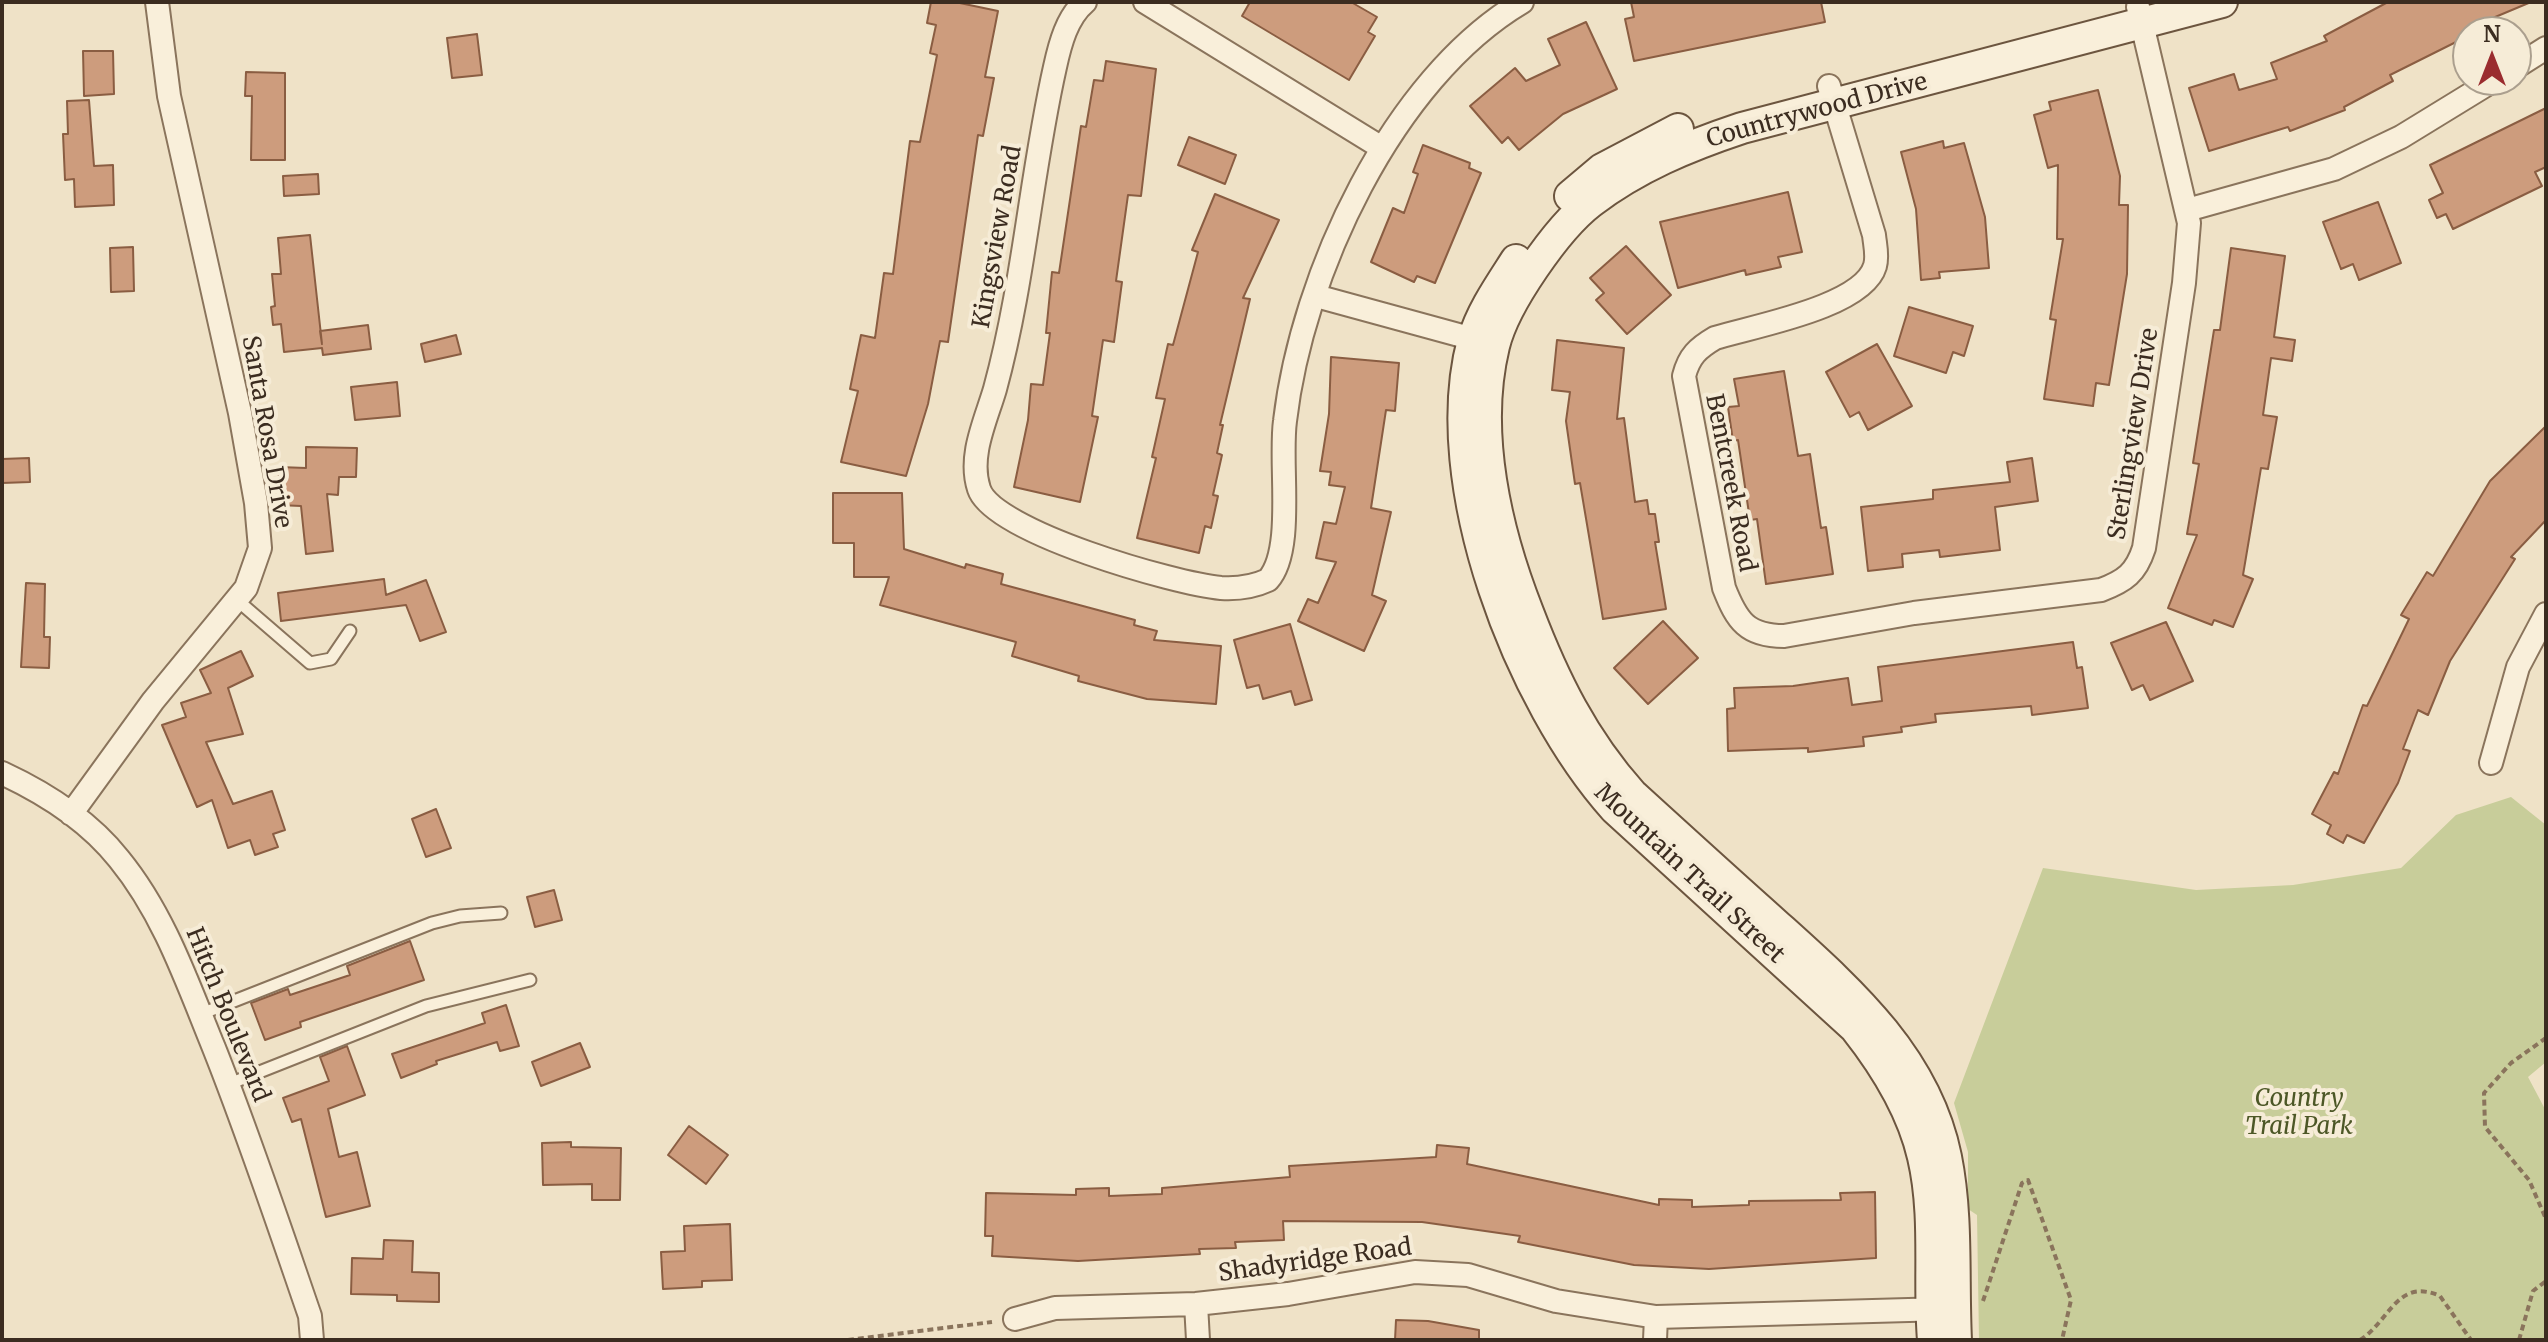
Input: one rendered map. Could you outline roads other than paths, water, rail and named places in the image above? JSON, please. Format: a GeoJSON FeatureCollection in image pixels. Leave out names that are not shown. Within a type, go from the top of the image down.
{"type":"FeatureCollection","features":[{"type":"Feature","properties":{"kind":"street","name":"Santa Rosa Drive"},"geometry":{"type":"LineString","coordinates":[[71,814],[153,701],[237,600],[257,562],[260,535],[240,413],[169,96],[157,2]]}},
{"type":"Feature","properties":{"kind":"street","name":"Kingsview Road"},"geometry":{"type":"LineString","coordinates":[[1085,2],[1071,20],[1055,67],[1023,266],[995,388],[979,439],[978,486],[983,499],[1009,519],[1099,557],[1210,586],[1237,588],[1268,580],[1277,570],[1284,542],[1282,467],[1292,375],[1316,296]]}},
{"type":"Feature","properties":{"kind":"street"},"geometry":{"type":"LineString","coordinates":[[1145,2],[1382,148]]}},
{"type":"Feature","properties":{"kind":"street"},"geometry":{"type":"LineString","coordinates":[[1484,342],[1316,296],[1344,221],[1382,148],[1414,99],[1456,51],[1522,2]]}},
{"type":"Feature","properties":{"kind":"street","name":"Countrywood Drive"},"geometry":{"type":"LineString","coordinates":[[1484,342],[1483,314],[1548,216],[1602,169],[1678,129],[1738,108],[1831,95],[2145,11],[2222,2]]}},
{"type":"Feature","properties":{"kind":"street","name":"Sterlingview Drive"},"geometry":{"type":"LineString","coordinates":[[1748,628],[1763,636],[1784,636],[1914,613],[2101,590],[2120,583],[2135,571],[2144,548],[2184,283],[2187,210],[2145,11]]}},
{"type":"Feature","properties":{"kind":"street","name":"Bentcreek Road"},"geometry":{"type":"LineString","coordinates":[[1748,628],[1732,608],[1724,588],[1684,376],[1688,361],[1700,347],[1715,338],[1822,308],[1851,295],[1871,274],[1876,255],[1874,235],[1831,95]]}},
{"type":"Feature","properties":{"kind":"street"},"geometry":{"type":"LineString","coordinates":[[2187,210],[2334,169],[2401,137],[2468,96]]}},
{"type":"Feature","properties":{"kind":"street","name":"Mountain Trail Street"},"geometry":{"type":"LineString","coordinates":[[1484,342],[1467,371],[1465,425],[1477,529],[1496,594],[1542,703],[1585,776],[1615,809],[1855,1028],[1879,1059],[1904,1102],[1924,1161],[1942,1309],[1956,1340]]}},
{"type":"Feature","properties":{"kind":"street"},"geometry":{"type":"LineString","coordinates":[[2491,763],[2518,667],[2546,614]]}},
{"type":"Feature","properties":{"kind":"street","name":"Hitch Boulevard"},"geometry":{"type":"LineString","coordinates":[[2,773],[91,828],[119,859],[153,907],[229,1084],[310,1316],[312,1340]]}},
{"type":"Feature","properties":{"kind":"street","name":"Shadyridge Road"},"geometry":{"type":"LineString","coordinates":[[1015,1319],[1055,1308],[1196,1304],[1288,1294],[1415,1272],[1468,1275],[1570,1304],[1656,1317],[1942,1309]]}},
{"type":"Feature","properties":{"kind":"street"},"geometry":{"type":"LineString","coordinates":[[1196,1304],[1198,1340]]}},
{"type":"Feature","properties":{"kind":"street","name":"Mountain Trail Street"},"geometry":{"type":"LineString","coordinates":[[1933,1340],[1942,1309]]}},
{"type":"Feature","properties":{"kind":"street"},"geometry":{"type":"LineString","coordinates":[[1655,1340],[1656,1317]]}},
{"type":"Feature","properties":{"kind":"lane"},"geometry":{"type":"LineString","coordinates":[[237,600],[310,663],[331,659],[350,631]]}},
{"type":"Feature","properties":{"kind":"lane"},"geometry":{"type":"LineString","coordinates":[[201,1014],[432,923],[460,916],[501,913]]}},
{"type":"Feature","properties":{"kind":"lane"},"geometry":{"type":"LineString","coordinates":[[229,1084],[426,1006],[530,980]]}},
{"type":"Feature","properties":{"kind":"park label","name":"Country Trail Park"},"geometry":{"type":"Point","coordinates":[2299,1113]}}]}
